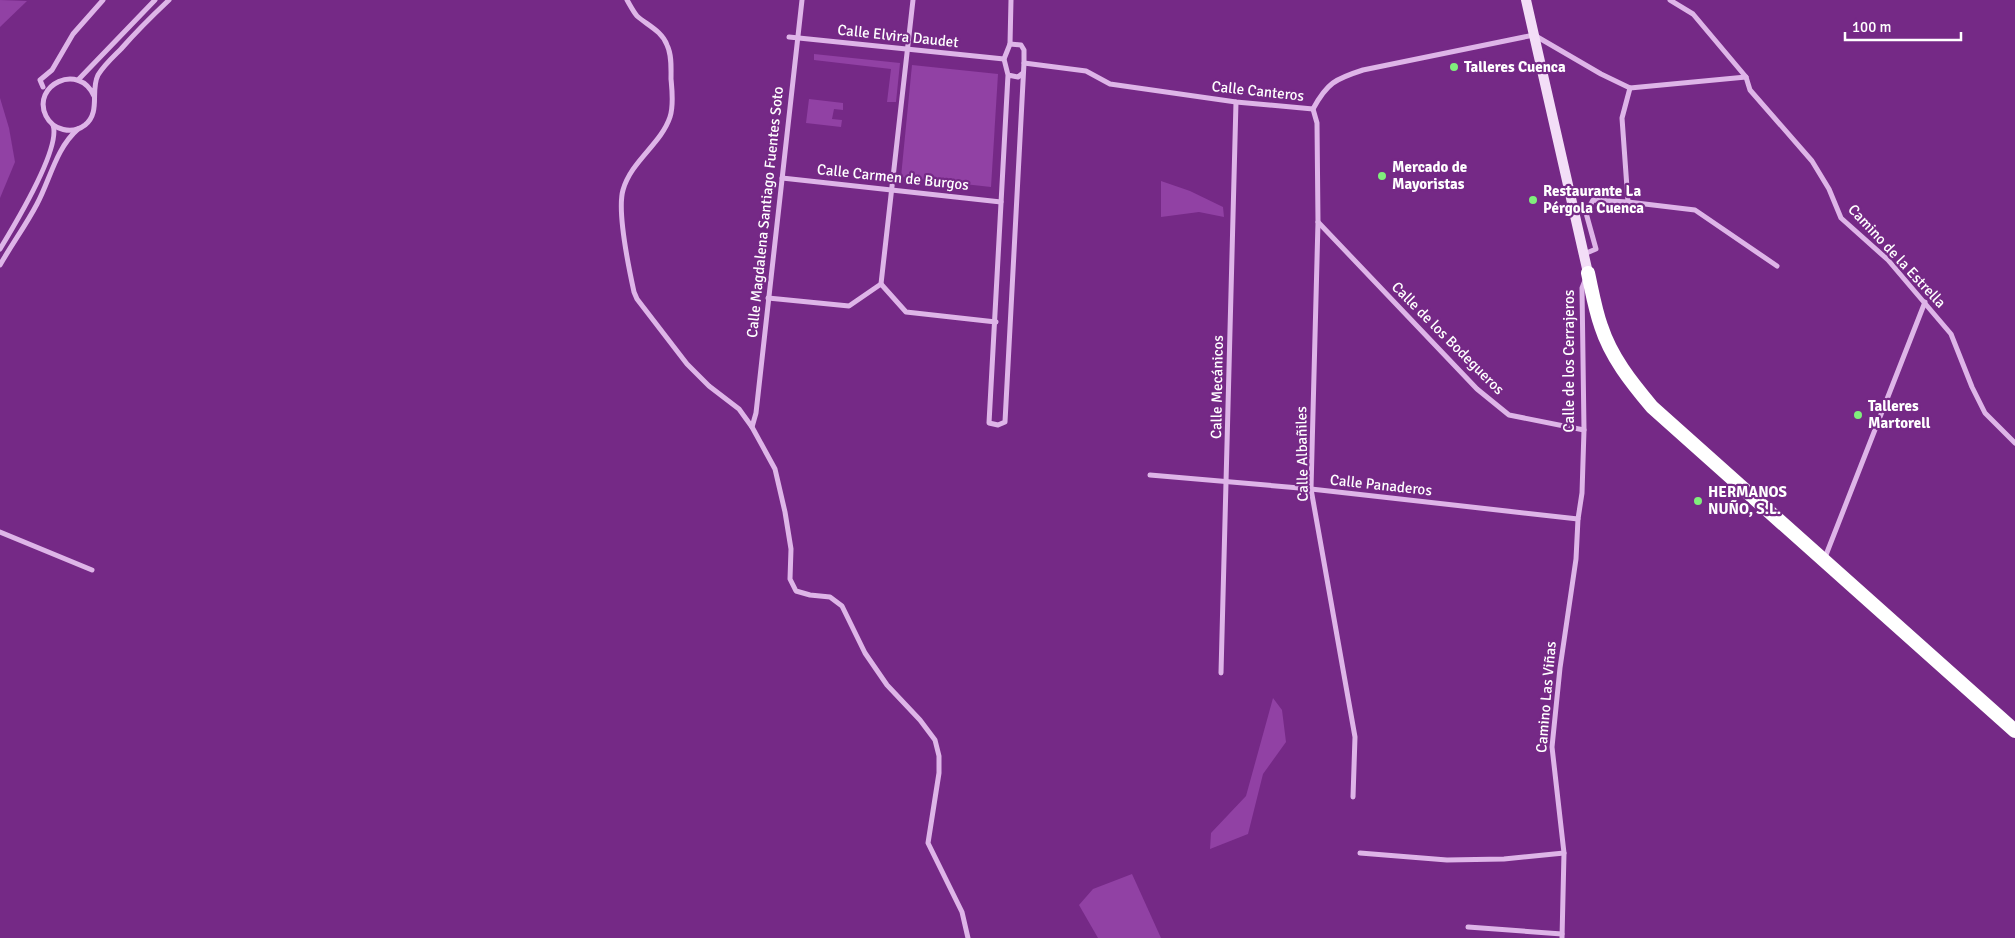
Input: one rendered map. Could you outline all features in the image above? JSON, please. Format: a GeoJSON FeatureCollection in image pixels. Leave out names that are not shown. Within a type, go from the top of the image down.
{"type":"FeatureCollection","features":[{"type":"Feature","properties":{"kind":"highway"},"geometry":{"type":"LineString","coordinates":[[1588,273],[1601,327],[1615,358],[1630,381],[1665,419],[2015,731]]}},
{"type":"Feature","properties":{"kind":"main road","name":"Calle de los Cerrajeros"},"geometry":{"type":"LineString","coordinates":[[1526,0],[1588,273]]}},
{"type":"Feature","properties":{"kind":"street"},"geometry":{"type":"LineString","coordinates":[[44,87],[40,80],[52,70],[73,34],[103,0]]}},
{"type":"Feature","properties":{"kind":"street"},"geometry":{"type":"LineString","coordinates":[[78,80],[155,0]]}},
{"type":"Feature","properties":{"kind":"street"},"geometry":{"type":"LineString","coordinates":[[0,264],[37,204],[62,149],[70,136],[87,123],[93,115],[96,80],[101,70],[169,0]]}},
{"type":"Feature","properties":{"kind":"street"},"geometry":{"type":"LineString","coordinates":[[627,0],[637,15],[667,43],[670,52],[672,98],[670,117],[666,126],[629,175],[622,192],[625,242],[634,292],[637,299],[688,364],[709,386],[739,409],[752,427],[775,469],[786,512],[791,549],[790,579],[796,591],[810,595],[830,597],[842,606],[865,653],[887,685],[920,720],[935,740],[939,756],[939,773],[928,843],[962,912],[968,938]]}},
{"type":"Feature","properties":{"kind":"street","name":"Calle Magdalena Santiago Fuentes Soto"},"geometry":{"type":"LineString","coordinates":[[752,427],[756,413],[802,0]]}},
{"type":"Feature","properties":{"kind":"street"},"geometry":{"type":"LineString","coordinates":[[768,298],[850,306],[881,284],[913,0]]}},
{"type":"Feature","properties":{"kind":"street"},"geometry":{"type":"LineString","coordinates":[[1010,44],[1021,45],[1024,50],[1024,63],[1005,422],[998,425],[989,423],[1008,75],[1004,59],[1010,44],[1011,0]]}},
{"type":"Feature","properties":{"kind":"street","name":"Camino de la Estrella"},"geometry":{"type":"LineString","coordinates":[[1670,0],[1693,14],[1746,77],[1750,90],[1812,162],[1829,189],[1841,218],[1888,260],[1951,334],[1972,387],[1985,413],[2015,443]]}},
{"type":"Feature","properties":{"kind":"street"},"geometry":{"type":"LineString","coordinates":[[1534,35],[1601,74],[1630,88],[1746,77]]}},
{"type":"Feature","properties":{"kind":"street","name":"Calle Canteros"},"geometry":{"type":"LineString","coordinates":[[1024,63],[1086,70],[1110,84],[1236,102],[1313,109],[1324,90],[1344,76],[1363,70],[1534,35]]}},
{"type":"Feature","properties":{"kind":"street","name":"Calle Elvira Daudet"},"geometry":{"type":"LineString","coordinates":[[789,37],[1004,59]]}},
{"type":"Feature","properties":{"kind":"street"},"geometry":{"type":"LineString","coordinates":[[1008,75],[1018,77],[1023,73]]}},
{"type":"Feature","properties":{"kind":"street"},"geometry":{"type":"LineString","coordinates":[[80,128],[66,130],[53,124],[46,117],[44,108],[47,92],[53,84],[62,80],[78,80],[88,86],[94,96]]}},
{"type":"Feature","properties":{"kind":"street"},"geometry":{"type":"LineString","coordinates":[[1628,202],[1622,118],[1630,88]]}},
{"type":"Feature","properties":{"kind":"street","name":"Calle Mecánicos"},"geometry":{"type":"LineString","coordinates":[[1220,672],[1227,481],[1236,102]]}},
{"type":"Feature","properties":{"kind":"street","name":"Calle Albañiles"},"geometry":{"type":"LineString","coordinates":[[1313,109],[1317,123],[1318,222],[1311,490],[1355,737],[1353,797]]}},
{"type":"Feature","properties":{"kind":"street"},"geometry":{"type":"LineString","coordinates":[[0,249],[27,202],[45,164],[53,140],[53,124]]}},
{"type":"Feature","properties":{"kind":"street","name":"Calle Carmen de Burgos"},"geometry":{"type":"LineString","coordinates":[[782,178],[1001,202]]}},
{"type":"Feature","properties":{"kind":"street"},"geometry":{"type":"LineString","coordinates":[[1584,254],[1596,249],[1586,213],[1593,200],[1628,202],[1695,210],[1777,266]]}},
{"type":"Feature","properties":{"kind":"street","name":"Calle de los Bodegueros"},"geometry":{"type":"LineString","coordinates":[[1318,222],[1478,389],[1509,415],[1584,430]]}},
{"type":"Feature","properties":{"kind":"street","name":"Calle de los Cerrajeros"},"geometry":{"type":"LineString","coordinates":[[1578,519],[1582,493],[1584,430],[1582,288],[1588,273]]}},
{"type":"Feature","properties":{"kind":"street"},"geometry":{"type":"LineString","coordinates":[[881,284],[906,312],[996,322]]}},
{"type":"Feature","properties":{"kind":"street"},"geometry":{"type":"LineString","coordinates":[[1824,561],[1925,302]]}},
{"type":"Feature","properties":{"kind":"street","name":"Calle Panaderos"},"geometry":{"type":"LineString","coordinates":[[1150,475],[1227,481],[1578,519]]}},
{"type":"Feature","properties":{"kind":"street","name":"Camino Las Viñas"},"geometry":{"type":"LineString","coordinates":[[1562,936],[1564,853],[1552,747],[1560,668],[1576,559],[1578,519]]}},
{"type":"Feature","properties":{"kind":"street"},"geometry":{"type":"LineString","coordinates":[[0,532],[92,570]]}},
{"type":"Feature","properties":{"kind":"street"},"geometry":{"type":"LineString","coordinates":[[1360,854],[1447,860],[1504,859],[1564,853]]}},
{"type":"Feature","properties":{"kind":"street"},"geometry":{"type":"LineString","coordinates":[[1468,926],[1562,936]]}},
{"type":"Feature","properties":{"kind":"shaded area"},"geometry":{"type":"Polygon","coordinates":[[[0,0],[27,1],[0,27],[0,0]]]}},
{"type":"Feature","properties":{"kind":"shaded area"},"geometry":{"type":"Polygon","coordinates":[[[814,54],[900,63],[896,102],[887,102],[891,69],[814,60],[814,54]]]}},
{"type":"Feature","properties":{"kind":"shaded area"},"geometry":{"type":"Polygon","coordinates":[[[912,65],[998,74],[991,187],[901,177],[912,65]]]}},
{"type":"Feature","properties":{"kind":"shaded area"},"geometry":{"type":"Polygon","coordinates":[[[0,98],[9,128],[15,162],[0,198],[0,98]]]}},
{"type":"Feature","properties":{"kind":"shaded area"},"geometry":{"type":"Polygon","coordinates":[[[809,99],[843,103],[843,110],[834,109],[832,119],[842,120],[841,127],[806,123],[809,99]]]}},
{"type":"Feature","properties":{"kind":"shaded area"},"geometry":{"type":"Polygon","coordinates":[[[1161,181],[1190,191],[1223,207],[1224,217],[1199,212],[1161,217],[1161,181]]]}},
{"type":"Feature","properties":{"kind":"shaded area"},"geometry":{"type":"Polygon","coordinates":[[[1273,698],[1282,710],[1286,742],[1263,774],[1248,834],[1210,849],[1211,833],[1246,796],[1273,698]]]}},
{"type":"Feature","properties":{"kind":"shaded area"},"geometry":{"type":"Polygon","coordinates":[[[1132,874],[1161,938],[1098,938],[1079,905],[1093,889],[1132,874]]]}},
{"type":"Feature","properties":{"kind":"place","name":"Talleres Cuenca"},"geometry":{"type":"Point","coordinates":[1454,67]}},
{"type":"Feature","properties":{"kind":"place","name":"Mercado de Mayoristas"},"geometry":{"type":"Point","coordinates":[1382,176]}},
{"type":"Feature","properties":{"kind":"place","name":"Restaurante La Pérgola Cuenca"},"geometry":{"type":"Point","coordinates":[1533,200]}},
{"type":"Feature","properties":{"kind":"place","name":"Talleres Martorell"},"geometry":{"type":"Point","coordinates":[1858,415]}},
{"type":"Feature","properties":{"kind":"place","name":"HERMANOS NUÑO, S.L."},"geometry":{"type":"Point","coordinates":[1698,501]}}]}
